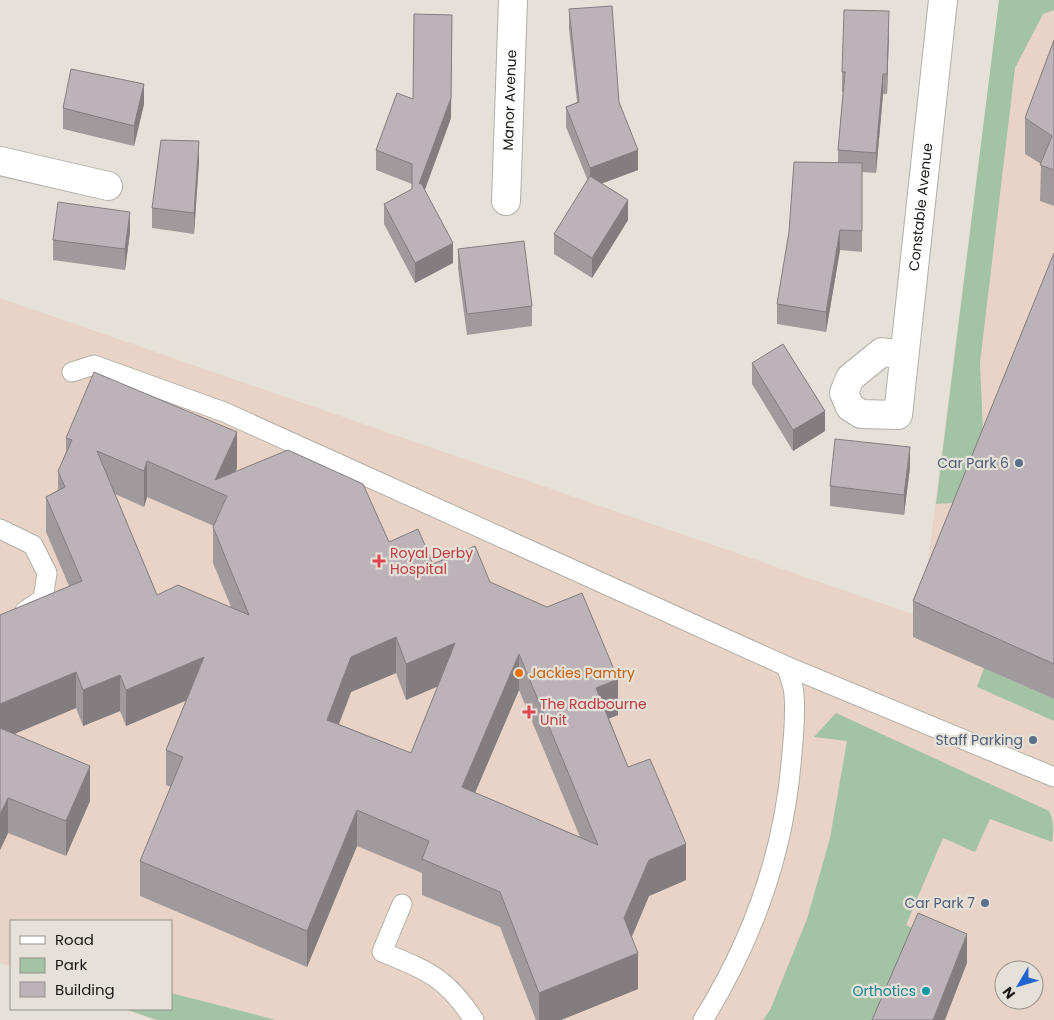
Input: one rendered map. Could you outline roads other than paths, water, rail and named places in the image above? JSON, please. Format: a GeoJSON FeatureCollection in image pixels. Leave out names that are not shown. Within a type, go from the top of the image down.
{"type":"FeatureCollection","features":[{"type":"Feature","properties":{"kind":"street","name":"Manor Avenue"},"geometry":{"type":"LineString","coordinates":[[506,201],[512,0]]}},
{"type":"Feature","properties":{"kind":"street","name":"Constable Avenue"},"geometry":{"type":"LineString","coordinates":[[904,356],[882,352],[850,378],[844,393],[850,408],[861,414],[898,415],[943,0]]}},
{"type":"Feature","properties":{"kind":"street"},"geometry":{"type":"LineString","coordinates":[[0,161],[108,186]]}},
{"type":"Feature","properties":{"kind":"lane"},"geometry":{"type":"LineString","coordinates":[[72,372],[94,365],[224,412],[786,666],[1054,777]]}},
{"type":"Feature","properties":{"kind":"lane"},"geometry":{"type":"LineString","coordinates":[[0,529],[33,545],[47,573],[43,599],[16,617]]}},
{"type":"Feature","properties":{"kind":"lane"},"geometry":{"type":"LineString","coordinates":[[703,1020],[732,968],[763,900],[781,838],[788,796],[794,695],[786,666]]}},
{"type":"Feature","properties":{"kind":"lane"},"geometry":{"type":"LineString","coordinates":[[402,904],[382,952],[428,972],[453,989],[474,1020]]}},
{"type":"Feature","properties":{"kind":"place","name":"Car Park 6"},"geometry":{"type":"Point","coordinates":[1019,463]}},
{"type":"Feature","properties":{"kind":"place","name":"Royal Derby Hospital"},"geometry":{"type":"Point","coordinates":[379,561]}},
{"type":"Feature","properties":{"kind":"place","name":"Jackies Pamtry"},"geometry":{"type":"Point","coordinates":[519,673]}},
{"type":"Feature","properties":{"kind":"place","name":"The Radbourne Unit"},"geometry":{"type":"Point","coordinates":[529,712]}},
{"type":"Feature","properties":{"kind":"place","name":"Staff Parking"},"geometry":{"type":"Point","coordinates":[1033,740]}},
{"type":"Feature","properties":{"kind":"place","name":"Car Park 7"},"geometry":{"type":"Point","coordinates":[985,903]}},
{"type":"Feature","properties":{"kind":"place","name":"Orthotics"},"geometry":{"type":"Point","coordinates":[926,991]}}]}
